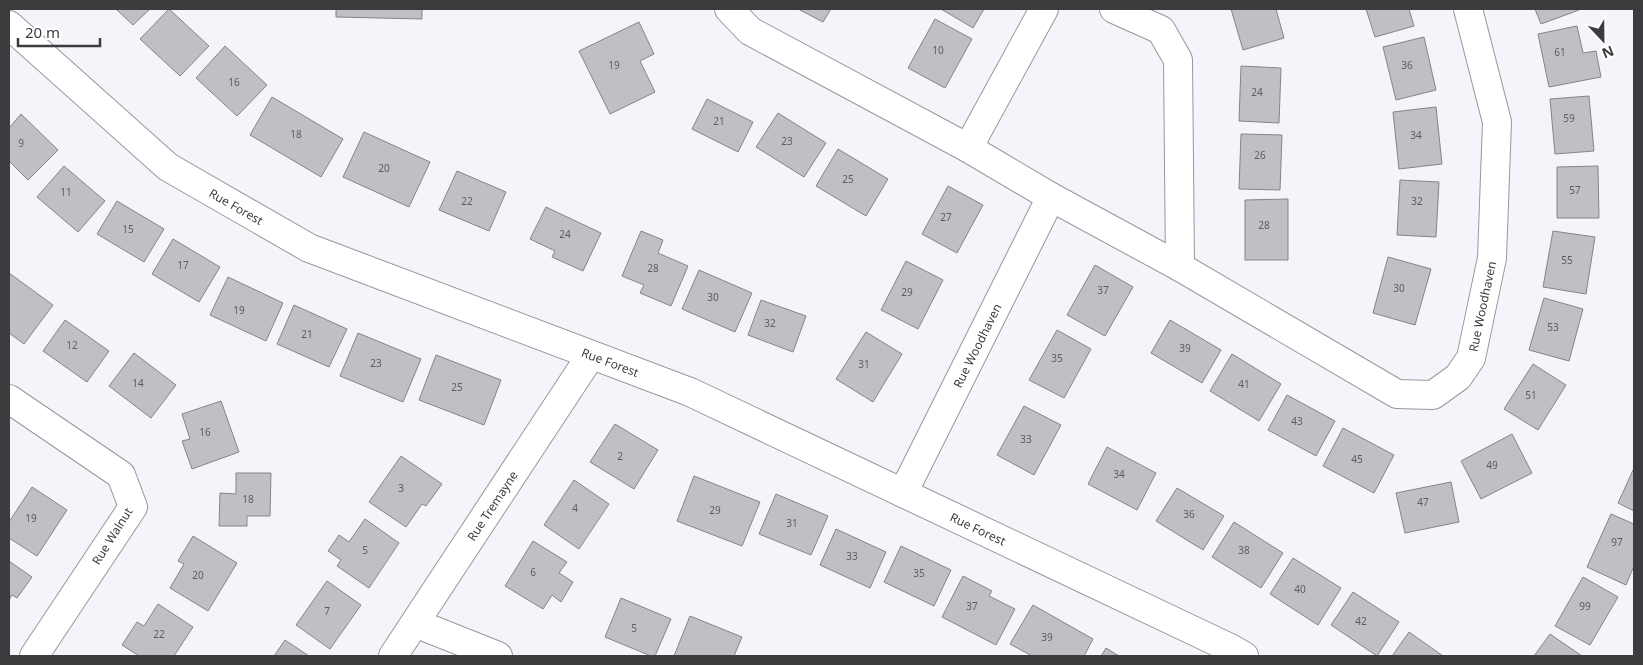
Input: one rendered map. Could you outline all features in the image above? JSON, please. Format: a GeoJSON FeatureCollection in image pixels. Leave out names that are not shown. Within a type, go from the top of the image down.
{"type":"FeatureCollection","features":[{"type":"Feature","properties":{"kind":"street","name":"Rue Woodhaven"},"geometry":{"type":"LineString","coordinates":[[729,9],[750,31],[968,148],[1051,197],[1180,267],[1397,394],[1433,395],[1458,377],[1471,358],[1492,258],[1497,122],[1468,9]]}},
{"type":"Feature","properties":{"kind":"street"},"geometry":{"type":"LineString","coordinates":[[968,148],[1044,9]]}},
{"type":"Feature","properties":{"kind":"street"},"geometry":{"type":"LineString","coordinates":[[1114,9],[1161,30],[1178,60],[1180,267]]}},
{"type":"Feature","properties":{"kind":"street","name":"Rue Forest"},"geometry":{"type":"LineString","coordinates":[[9,24],[168,167],[309,248],[690,392],[1244,656]]}},
{"type":"Feature","properties":{"kind":"street","name":"Rue Woodhaven"},"geometry":{"type":"LineString","coordinates":[[902,493],[1051,197]]}},
{"type":"Feature","properties":{"kind":"street","name":"Rue Tremayne"},"geometry":{"type":"LineString","coordinates":[[393,656],[591,355]]}},
{"type":"Feature","properties":{"kind":"street","name":"Rue Walnut"},"geometry":{"type":"LineString","coordinates":[[9,399],[121,475],[134,506],[34,656]]}},
{"type":"Feature","properties":{"kind":"street"},"geometry":{"type":"LineString","coordinates":[[415,622],[498,656]]}},
{"type":"Feature","properties":{"kind":"building"},"geometry":{"type":"Polygon","coordinates":[[[116,9],[150,9],[133,25],[116,9]]]}},
{"type":"Feature","properties":{"kind":"building"},"geometry":{"type":"Polygon","coordinates":[[[169,9],[209,46],[180,76],[140,39],[169,9]]]}},
{"type":"Feature","properties":{"kind":"building"},"geometry":{"type":"Polygon","coordinates":[[[336,9],[422,9],[422,19],[336,17],[336,9]]]}},
{"type":"Feature","properties":{"kind":"building"},"geometry":{"type":"Polygon","coordinates":[[[798,9],[831,9],[823,22],[798,9]]]}},
{"type":"Feature","properties":{"kind":"building"},"geometry":{"type":"Polygon","coordinates":[[[941,9],[984,9],[973,28],[941,9]]]}},
{"type":"Feature","properties":{"kind":"building"},"geometry":{"type":"Polygon","coordinates":[[[1231,9],[1276,9],[1284,38],[1243,50],[1231,9]]]}},
{"type":"Feature","properties":{"kind":"building"},"geometry":{"type":"Polygon","coordinates":[[[1366,9],[1409,9],[1414,26],[1375,37],[1366,9]]]}},
{"type":"Feature","properties":{"kind":"building"},"geometry":{"type":"Polygon","coordinates":[[[1535,9],[1579,9],[1579,10],[1541,24],[1535,9]]]}},
{"type":"Feature","properties":{"kind":"building"},"geometry":{"type":"Polygon","coordinates":[[[935,19],[972,39],[945,88],[908,68],[935,19]]]}},
{"type":"Feature","properties":{"kind":"building"},"geometry":{"type":"Polygon","coordinates":[[[639,22],[654,54],[640,61],[655,92],[610,114],[579,51],[639,22]]]}},
{"type":"Feature","properties":{"kind":"building"},"geometry":{"type":"Polygon","coordinates":[[[1577,26],[1583,53],[1596,51],[1601,77],[1549,87],[1538,34],[1577,26]]]}},
{"type":"Feature","properties":{"kind":"building"},"geometry":{"type":"Polygon","coordinates":[[[1424,37],[1436,90],[1396,100],[1383,47],[1424,37]]]}},
{"type":"Feature","properties":{"kind":"building"},"geometry":{"type":"Polygon","coordinates":[[[225,46],[267,85],[237,116],[196,78],[225,46]]]}},
{"type":"Feature","properties":{"kind":"building"},"geometry":{"type":"Polygon","coordinates":[[[1241,66],[1281,68],[1279,123],[1239,121],[1241,66]]]}},
{"type":"Feature","properties":{"kind":"building"},"geometry":{"type":"Polygon","coordinates":[[[1589,96],[1594,151],[1555,154],[1550,99],[1589,96]]]}},
{"type":"Feature","properties":{"kind":"building"},"geometry":{"type":"Polygon","coordinates":[[[272,97],[343,139],[321,177],[250,135],[272,97]]]}},
{"type":"Feature","properties":{"kind":"building"},"geometry":{"type":"Polygon","coordinates":[[[707,99],[753,122],[738,152],[692,129],[707,99]]]}},
{"type":"Feature","properties":{"kind":"building"},"geometry":{"type":"Polygon","coordinates":[[[1436,107],[1442,164],[1399,169],[1393,112],[1436,107]]]}},
{"type":"Feature","properties":{"kind":"building"},"geometry":{"type":"Polygon","coordinates":[[[778,113],[826,143],[804,177],[756,147],[778,113]]]}},
{"type":"Feature","properties":{"kind":"building"},"geometry":{"type":"Polygon","coordinates":[[[21,114],[58,150],[28,180],[9,161],[9,128],[21,114]]]}},
{"type":"Feature","properties":{"kind":"building"},"geometry":{"type":"Polygon","coordinates":[[[364,132],[430,162],[409,207],[343,177],[364,132]]]}},
{"type":"Feature","properties":{"kind":"building"},"geometry":{"type":"Polygon","coordinates":[[[1241,134],[1282,135],[1280,190],[1239,189],[1241,134]]]}},
{"type":"Feature","properties":{"kind":"building"},"geometry":{"type":"Polygon","coordinates":[[[838,149],[888,179],[866,216],[816,186],[838,149]]]}},
{"type":"Feature","properties":{"kind":"building"},"geometry":{"type":"Polygon","coordinates":[[[64,166],[105,201],[78,232],[37,197],[64,166]]]}},
{"type":"Feature","properties":{"kind":"building"},"geometry":{"type":"Polygon","coordinates":[[[1598,166],[1599,218],[1557,218],[1557,167],[1598,166]]]}},
{"type":"Feature","properties":{"kind":"building"},"geometry":{"type":"Polygon","coordinates":[[[457,171],[506,192],[489,231],[439,210],[457,171]]]}},
{"type":"Feature","properties":{"kind":"building"},"geometry":{"type":"Polygon","coordinates":[[[1400,180],[1439,182],[1436,237],[1397,235],[1400,180]]]}},
{"type":"Feature","properties":{"kind":"building"},"geometry":{"type":"Polygon","coordinates":[[[948,186],[983,205],[957,253],[922,234],[948,186]]]}},
{"type":"Feature","properties":{"kind":"building"},"geometry":{"type":"Polygon","coordinates":[[[1288,199],[1288,260],[1245,260],[1245,200],[1288,199]]]}},
{"type":"Feature","properties":{"kind":"building"},"geometry":{"type":"Polygon","coordinates":[[[117,201],[164,229],[144,262],[97,234],[117,201]]]}},
{"type":"Feature","properties":{"kind":"building"},"geometry":{"type":"Polygon","coordinates":[[[546,207],[601,233],[583,271],[552,257],[555,251],[530,239],[546,207]]]}},
{"type":"Feature","properties":{"kind":"building"},"geometry":{"type":"Polygon","coordinates":[[[641,231],[663,240],[658,253],[688,266],[671,306],[640,293],[644,285],[622,276],[641,231]]]}},
{"type":"Feature","properties":{"kind":"building"},"geometry":{"type":"Polygon","coordinates":[[[1553,231],[1595,237],[1586,294],[1543,287],[1553,231]]]}},
{"type":"Feature","properties":{"kind":"building"},"geometry":{"type":"Polygon","coordinates":[[[173,239],[220,267],[199,302],[152,274],[173,239]]]}},
{"type":"Feature","properties":{"kind":"building"},"geometry":{"type":"Polygon","coordinates":[[[1388,257],[1431,269],[1415,325],[1373,313],[1388,257]]]}},
{"type":"Feature","properties":{"kind":"building"},"geometry":{"type":"Polygon","coordinates":[[[906,261],[943,280],[918,329],[881,310],[906,261]]]}},
{"type":"Feature","properties":{"kind":"building"},"geometry":{"type":"Polygon","coordinates":[[[1095,265],[1133,287],[1105,336],[1067,315],[1095,265]]]}},
{"type":"Feature","properties":{"kind":"building"},"geometry":{"type":"Polygon","coordinates":[[[699,270],[752,293],[735,332],[682,309],[699,270]]]}},
{"type":"Feature","properties":{"kind":"building"},"geometry":{"type":"Polygon","coordinates":[[[9,273],[53,305],[24,344],[9,333],[9,273]]]}},
{"type":"Feature","properties":{"kind":"building"},"geometry":{"type":"Polygon","coordinates":[[[228,277],[283,303],[266,341],[210,315],[228,277]]]}},
{"type":"Feature","properties":{"kind":"building"},"geometry":{"type":"Polygon","coordinates":[[[1544,298],[1583,309],[1569,361],[1529,350],[1544,298]]]}},
{"type":"Feature","properties":{"kind":"building"},"geometry":{"type":"Polygon","coordinates":[[[761,300],[806,316],[793,352],[748,335],[761,300]]]}},
{"type":"Feature","properties":{"kind":"building"},"geometry":{"type":"Polygon","coordinates":[[[294,305],[347,329],[329,367],[277,344],[294,305]]]}},
{"type":"Feature","properties":{"kind":"building"},"geometry":{"type":"Polygon","coordinates":[[[65,320],[109,351],[87,382],[43,351],[65,320]]]}},
{"type":"Feature","properties":{"kind":"building"},"geometry":{"type":"Polygon","coordinates":[[[1170,320],[1221,350],[1202,383],[1151,353],[1170,320]]]}},
{"type":"Feature","properties":{"kind":"building"},"geometry":{"type":"Polygon","coordinates":[[[1057,330],[1091,349],[1064,398],[1029,380],[1057,330]]]}},
{"type":"Feature","properties":{"kind":"building"},"geometry":{"type":"Polygon","coordinates":[[[866,332],[902,354],[873,402],[836,379],[866,332]]]}},
{"type":"Feature","properties":{"kind":"building"},"geometry":{"type":"Polygon","coordinates":[[[358,333],[421,359],[403,402],[340,376],[358,333]]]}},
{"type":"Feature","properties":{"kind":"building"},"geometry":{"type":"Polygon","coordinates":[[[134,353],[176,385],[151,418],[109,386],[134,353]]]}},
{"type":"Feature","properties":{"kind":"building"},"geometry":{"type":"Polygon","coordinates":[[[1232,354],[1281,384],[1259,421],[1210,391],[1232,354]]]}},
{"type":"Feature","properties":{"kind":"building"},"geometry":{"type":"Polygon","coordinates":[[[436,355],[501,380],[484,425],[419,400],[436,355]]]}},
{"type":"Feature","properties":{"kind":"building"},"geometry":{"type":"Polygon","coordinates":[[[1533,364],[1566,385],[1538,430],[1504,409],[1533,364]]]}},
{"type":"Feature","properties":{"kind":"building"},"geometry":{"type":"Polygon","coordinates":[[[1287,395],[1335,421],[1316,456],[1268,430],[1287,395]]]}},
{"type":"Feature","properties":{"kind":"building"},"geometry":{"type":"Polygon","coordinates":[[[221,401],[239,452],[192,469],[182,441],[190,439],[182,414],[221,401]]]}},
{"type":"Feature","properties":{"kind":"building"},"geometry":{"type":"Polygon","coordinates":[[[1024,406],[1061,425],[1034,475],[997,455],[1024,406]]]}},
{"type":"Feature","properties":{"kind":"building"},"geometry":{"type":"Polygon","coordinates":[[[615,424],[658,450],[634,489],[590,462],[615,424]]]}},
{"type":"Feature","properties":{"kind":"building"},"geometry":{"type":"Polygon","coordinates":[[[1343,428],[1394,455],[1374,493],[1323,466],[1343,428]]]}},
{"type":"Feature","properties":{"kind":"building"},"geometry":{"type":"Polygon","coordinates":[[[1512,434],[1532,473],[1481,499],[1461,461],[1512,434]]]}},
{"type":"Feature","properties":{"kind":"building"},"geometry":{"type":"Polygon","coordinates":[[[1107,447],[1156,473],[1137,510],[1088,484],[1107,447]]]}},
{"type":"Feature","properties":{"kind":"building"},"geometry":{"type":"Polygon","coordinates":[[[401,456],[442,484],[426,506],[422,504],[406,527],[369,502],[401,456]]]}},
{"type":"Feature","properties":{"kind":"building"},"geometry":{"type":"Polygon","coordinates":[[[1634,468],[1634,511],[1618,503],[1634,468]]]}},
{"type":"Feature","properties":{"kind":"building"},"geometry":{"type":"Polygon","coordinates":[[[236,473],[271,473],[270,516],[247,516],[247,526],[219,526],[220,493],[236,494],[236,473]]]}},
{"type":"Feature","properties":{"kind":"building"},"geometry":{"type":"Polygon","coordinates":[[[694,476],[760,502],[742,546],[677,521],[694,476]]]}},
{"type":"Feature","properties":{"kind":"building"},"geometry":{"type":"Polygon","coordinates":[[[574,480],[609,504],[579,549],[544,525],[574,480]]]}},
{"type":"Feature","properties":{"kind":"building"},"geometry":{"type":"Polygon","coordinates":[[[1451,482],[1459,522],[1405,533],[1396,493],[1451,482]]]}},
{"type":"Feature","properties":{"kind":"building"},"geometry":{"type":"Polygon","coordinates":[[[32,487],[67,510],[37,556],[9,538],[9,522],[32,487]]]}},
{"type":"Feature","properties":{"kind":"building"},"geometry":{"type":"Polygon","coordinates":[[[1177,488],[1224,516],[1203,550],[1156,521],[1177,488]]]}},
{"type":"Feature","properties":{"kind":"building"},"geometry":{"type":"Polygon","coordinates":[[[776,494],[828,516],[811,555],[759,534],[776,494]]]}},
{"type":"Feature","properties":{"kind":"building"},"geometry":{"type":"Polygon","coordinates":[[[1611,514],[1634,524],[1634,566],[1626,585],[1587,567],[1611,514]]]}},
{"type":"Feature","properties":{"kind":"building"},"geometry":{"type":"Polygon","coordinates":[[[365,519],[399,543],[369,588],[337,566],[341,560],[328,551],[339,535],[349,542],[365,519]]]}},
{"type":"Feature","properties":{"kind":"building"},"geometry":{"type":"Polygon","coordinates":[[[1234,522],[1283,553],[1261,588],[1212,557],[1234,522]]]}},
{"type":"Feature","properties":{"kind":"building"},"geometry":{"type":"Polygon","coordinates":[[[836,529],[886,552],[870,588],[820,565],[836,529]]]}},
{"type":"Feature","properties":{"kind":"building"},"geometry":{"type":"Polygon","coordinates":[[[193,536],[237,563],[208,611],[170,588],[184,564],[178,561],[193,536]]]}},
{"type":"Feature","properties":{"kind":"building"},"geometry":{"type":"Polygon","coordinates":[[[533,541],[567,562],[559,573],[573,582],[561,602],[552,595],[543,609],[505,586],[533,541]]]}},
{"type":"Feature","properties":{"kind":"building"},"geometry":{"type":"Polygon","coordinates":[[[901,546],[951,570],[934,606],[884,582],[901,546]]]}},
{"type":"Feature","properties":{"kind":"building"},"geometry":{"type":"Polygon","coordinates":[[[1293,558],[1341,588],[1318,625],[1270,594],[1293,558]]]}},
{"type":"Feature","properties":{"kind":"building"},"geometry":{"type":"Polygon","coordinates":[[[9,561],[32,577],[17,598],[12,595],[9,600],[9,561]]]}},
{"type":"Feature","properties":{"kind":"building"},"geometry":{"type":"Polygon","coordinates":[[[963,576],[992,591],[989,596],[1015,609],[996,645],[942,617],[963,576]]]}},
{"type":"Feature","properties":{"kind":"building"},"geometry":{"type":"Polygon","coordinates":[[[1583,577],[1618,597],[1590,645],[1555,626],[1583,577]]]}},
{"type":"Feature","properties":{"kind":"building"},"geometry":{"type":"Polygon","coordinates":[[[327,581],[361,605],[330,649],[296,625],[327,581]]]}},
{"type":"Feature","properties":{"kind":"building"},"geometry":{"type":"Polygon","coordinates":[[[1353,592],[1399,622],[1377,656],[1331,625],[1353,592]]]}},
{"type":"Feature","properties":{"kind":"building"},"geometry":{"type":"Polygon","coordinates":[[[621,598],[671,619],[655,656],[605,637],[621,598]]]}},
{"type":"Feature","properties":{"kind":"building"},"geometry":{"type":"Polygon","coordinates":[[[158,604],[193,627],[174,656],[139,656],[122,645],[137,622],[144,626],[158,604]]]}},
{"type":"Feature","properties":{"kind":"building"},"geometry":{"type":"Polygon","coordinates":[[[1033,605],[1093,639],[1084,656],[1032,656],[1010,644],[1033,605]]]}},
{"type":"Feature","properties":{"kind":"building"},"geometry":{"type":"Polygon","coordinates":[[[690,616],[742,637],[734,656],[674,656],[690,616]]]}},
{"type":"Feature","properties":{"kind":"building"},"geometry":{"type":"Polygon","coordinates":[[[1409,632],[1443,656],[1392,656],[1409,632]]]}},
{"type":"Feature","properties":{"kind":"building"},"geometry":{"type":"Polygon","coordinates":[[[1550,634],[1582,656],[1534,656],[1550,634]]]}},
{"type":"Feature","properties":{"kind":"building"},"geometry":{"type":"Polygon","coordinates":[[[285,640],[309,656],[274,656],[285,640]]]}},
{"type":"Feature","properties":{"kind":"building"},"geometry":{"type":"Polygon","coordinates":[[[1106,648],[1119,656],[1101,656],[1106,648]]]}}]}
